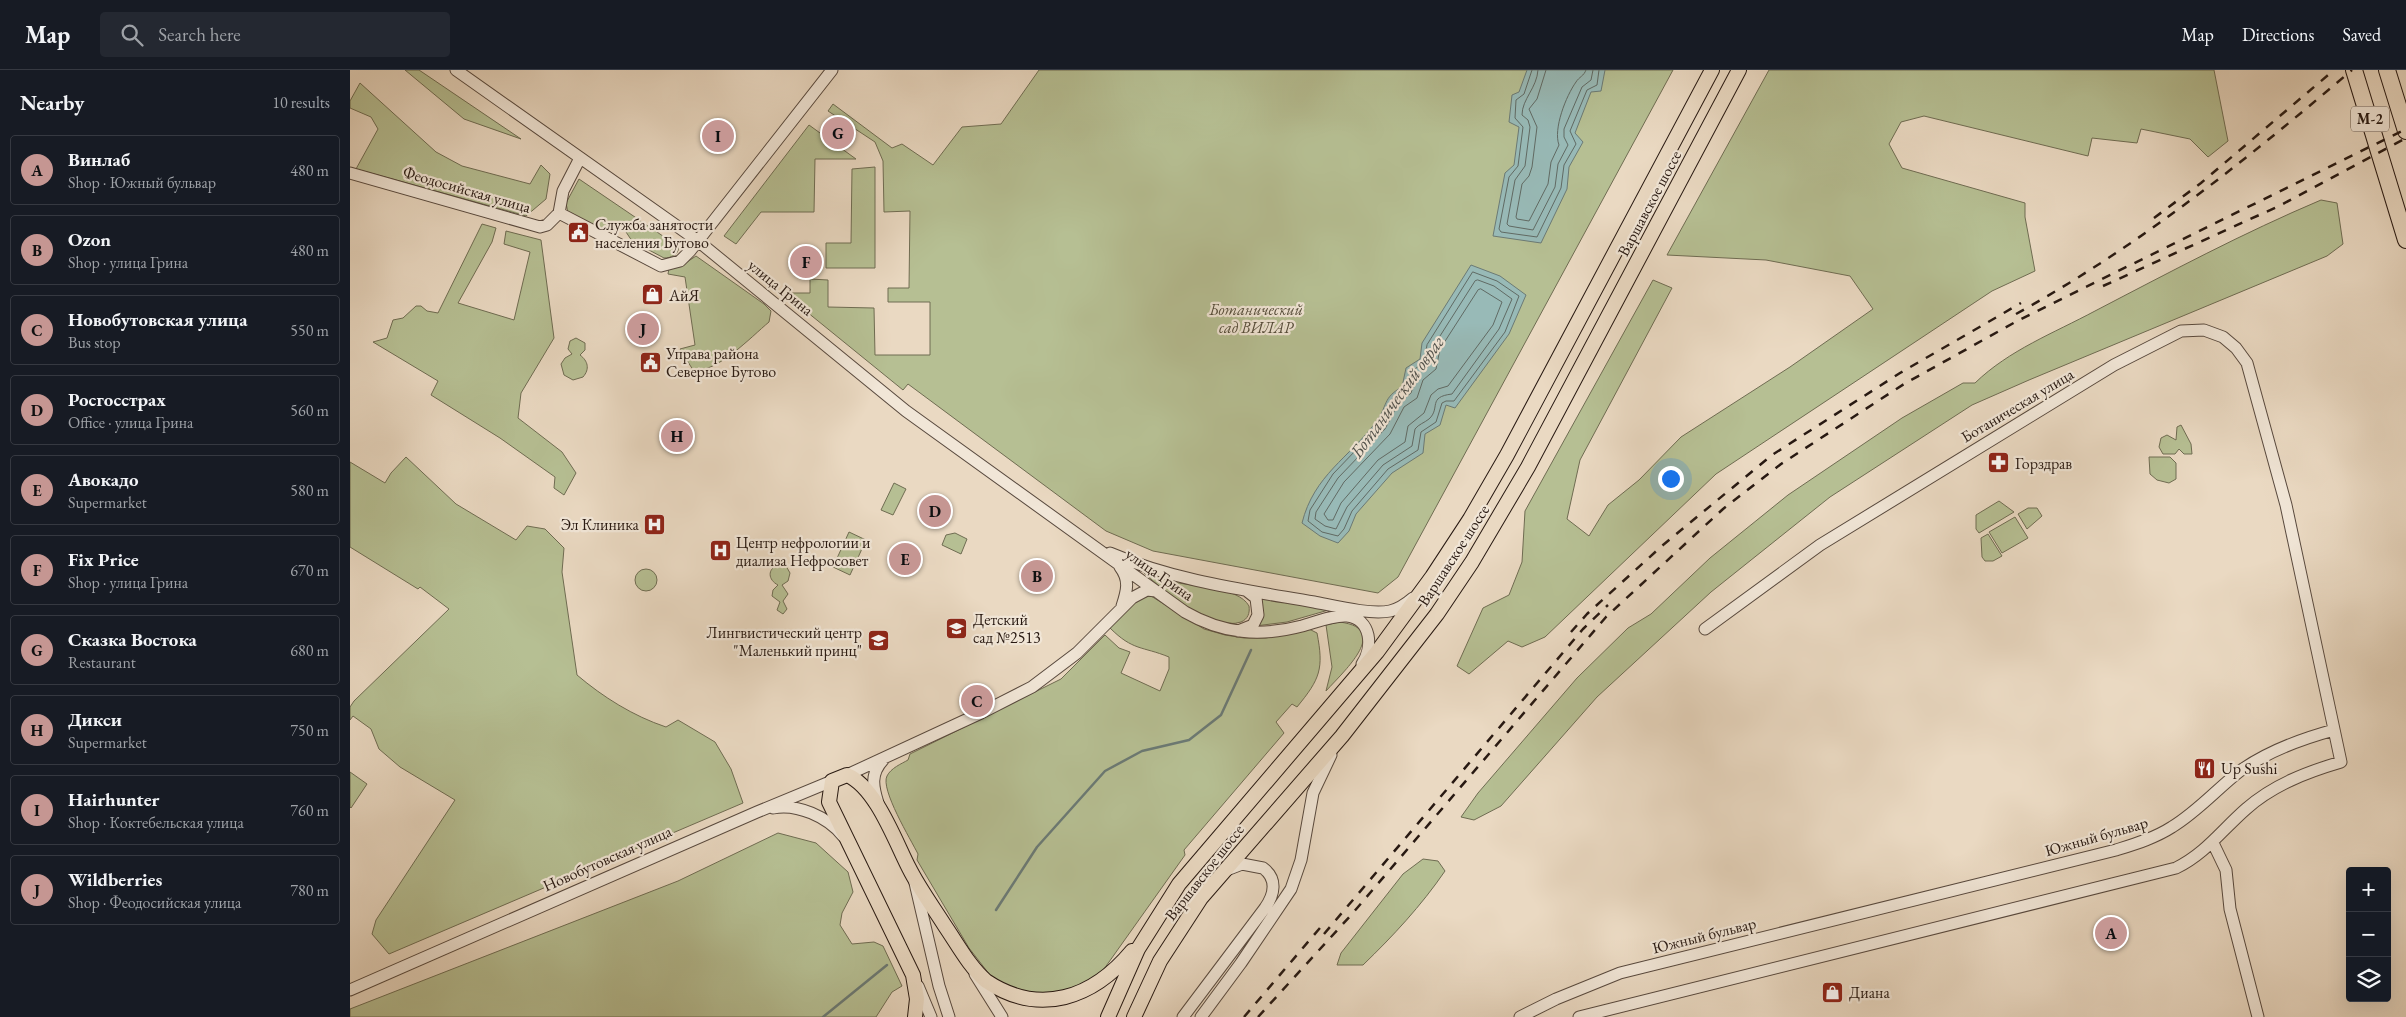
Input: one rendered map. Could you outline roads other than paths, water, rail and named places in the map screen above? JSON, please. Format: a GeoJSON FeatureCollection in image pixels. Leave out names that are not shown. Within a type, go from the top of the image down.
{"type":"FeatureCollection","features":[{"type":"Feature","properties":{"kind":"highway","name":"М-2"},"geometry":{"type":"LineString","coordinates":[[2354,70],[2406,240]]}},
{"type":"Feature","properties":{"kind":"highway","name":"М-2"},"geometry":{"type":"LineString","coordinates":[[2388,75],[2406,131]]}},
{"type":"Feature","properties":{"kind":"main road","name":"Варшавское шоссе"},"geometry":{"type":"LineString","coordinates":[[1108,1017],[1129,966],[1150,929],[1195,863],[1377,652],[1432,578],[1470,519],[1507,455],[1712,70]]}},
{"type":"Feature","properties":{"kind":"main road","name":"Варшавское шоссе"},"geometry":{"type":"LineString","coordinates":[[1134,1017],[1149,982],[1172,941],[1221,873],[1342,736],[1441,608],[1496,525],[1739,70]]}},
{"type":"Feature","properties":{"kind":"main road"},"geometry":{"type":"LineString","coordinates":[[847,775],[863,785],[879,810],[909,869],[968,962],[986,981],[1008,996],[1043,1004],[1068,1002],[1090,992],[1102,983],[1150,929]]}},
{"type":"Feature","properties":{"kind":"main road","name":"Новобутовская улица"},"geometry":{"type":"LineString","coordinates":[[832,782],[847,775]]}},
{"type":"Feature","properties":{"kind":"main road"},"geometry":{"type":"LineString","coordinates":[[832,782],[829,802],[913,975],[917,999],[915,1017]]}},
{"type":"Feature","properties":{"kind":"street","name":"улица Грина"},"geometry":{"type":"LineString","coordinates":[[456,70],[698,241],[906,411],[1079,538],[1122,562],[1245,590],[1382,612],[1404,605],[1432,578]]}},
{"type":"Feature","properties":{"kind":"street"},"geometry":{"type":"LineString","coordinates":[[580,158],[563,191],[559,213],[661,266],[680,261],[698,241],[832,70]]}},
{"type":"Feature","properties":{"kind":"street","name":"Феодосийская улица"},"geometry":{"type":"LineString","coordinates":[[350,173],[540,227],[547,225],[559,213]]}},
{"type":"Feature","properties":{"kind":"street","name":"Ботаническая улица"},"geometry":{"type":"LineString","coordinates":[[1705,629],[1820,545],[2114,365],[2181,331],[2204,330],[2223,337],[2236,348],[2247,363],[2280,484],[2334,730]]}},
{"type":"Feature","properties":{"kind":"street","name":"улица Грина"},"geometry":{"type":"LineString","coordinates":[[1122,562],[1138,578],[1199,620],[1227,630],[1242,633],[1272,632],[1338,617],[1347,616],[1358,620],[1368,633],[1369,650],[1366,658],[1338,698]]}},
{"type":"Feature","properties":{"kind":"street"},"geometry":{"type":"LineString","coordinates":[[1122,562],[1127,584],[1122,606]]}},
{"type":"Feature","properties":{"kind":"street"},"geometry":{"type":"LineString","coordinates":[[1132,598],[1138,578]]}},
{"type":"Feature","properties":{"kind":"street","name":"Новобутовская улица"},"geometry":{"type":"LineString","coordinates":[[847,775],[981,713],[1044,680],[1077,653],[1132,598],[1147,590],[1156,591]]}},
{"type":"Feature","properties":{"kind":"street"},"geometry":{"type":"LineString","coordinates":[[1227,630],[1243,630],[1257,620],[1259,610],[1256,598],[1245,590]]}},
{"type":"Feature","properties":{"kind":"street"},"geometry":{"type":"LineString","coordinates":[[1579,1017],[2176,868],[2213,843],[2247,808],[2279,786],[2310,771],[2341,762],[2334,730]]}},
{"type":"Feature","properties":{"kind":"street","name":"Южный бульвар"},"geometry":{"type":"LineString","coordinates":[[1520,1017],[1556,998],[1620,973],[2116,850],[2151,838],[2173,827],[2241,771],[2262,758],[2298,740],[2334,730]]}},
{"type":"Feature","properties":{"kind":"street"},"geometry":{"type":"LineString","coordinates":[[1201,1017],[1241,963],[1291,889],[1301,860],[1313,793],[1327,760],[1342,736]]}},
{"type":"Feature","properties":{"kind":"street"},"geometry":{"type":"LineString","coordinates":[[879,810],[873,781],[874,773],[884,759]]}},
{"type":"Feature","properties":{"kind":"street","name":"Новобутовская улица"},"geometry":{"type":"LineString","coordinates":[[350,990],[757,812],[832,782]]}},
{"type":"Feature","properties":{"kind":"street"},"geometry":{"type":"LineString","coordinates":[[757,812],[778,807],[810,812],[831,823],[849,846]]}},
{"type":"Feature","properties":{"kind":"street"},"geometry":{"type":"LineString","coordinates":[[2213,843],[2227,871],[2230,909],[2258,1017]]}},
{"type":"Feature","properties":{"kind":"street"},"geometry":{"type":"LineString","coordinates":[[1183,1017],[1272,896],[1274,885],[1270,875],[1259,866],[1242,864],[1221,873]]}},
{"type":"Feature","properties":{"kind":"street"},"geometry":{"type":"LineString","coordinates":[[909,869],[919,900],[942,1000],[949,1017]]}},
{"type":"Feature","properties":{"kind":"street"},"geometry":{"type":"LineString","coordinates":[[968,962],[1002,1017]]}},
{"type":"Feature","properties":{"kind":"street"},"geometry":{"type":"LineString","coordinates":[[913,975],[931,1017]]}},
{"type":"Feature","properties":{"kind":"water"},"geometry":{"type":"Polygon","coordinates":[[[1527,70],[1605,70],[1601,91],[1591,92],[1575,133],[1583,142],[1569,167],[1567,189],[1541,243],[1493,236],[1505,173],[1514,165],[1519,127],[1509,122],[1512,95],[1519,92],[1527,70]]]}},
{"type":"Feature","properties":{"kind":"water"},"geometry":{"type":"Polygon","coordinates":[[[1471,265],[1500,276],[1526,295],[1509,334],[1455,408],[1446,405],[1440,425],[1425,434],[1423,453],[1392,473],[1356,514],[1349,531],[1338,543],[1320,536],[1302,523],[1315,492],[1333,468],[1366,435],[1380,416],[1391,395],[1402,387],[1406,368],[1420,359],[1422,343],[1471,265]]]}},
{"type":"Feature","properties":{"kind":"waterway","name":"Ботанический овраг"},"geometry":{"type":"LineString","coordinates":[[996,910],[1037,847],[1105,771],[1142,751],[1189,740],[1221,715],[1251,650]]}},
{"type":"Feature","properties":{"kind":"waterway","name":"Ботанический овраг"},"geometry":{"type":"LineString","coordinates":[[823,1017],[887,965]]}},
{"type":"Feature","properties":{"kind":"railway"},"geometry":{"type":"LineString","coordinates":[[2154,218],[2201,183],[2334,70]]}},
{"type":"Feature","properties":{"kind":"railway"},"geometry":{"type":"LineString","coordinates":[[2016,314],[2105,260],[2190,201],[2272,137],[2352,70]]}},
{"type":"Feature","properties":{"kind":"railway"},"geometry":{"type":"LineString","coordinates":[[1258,1017],[1352,914],[1606,617],[1723,509],[1781,464],[1904,384],[2019,320],[2406,129]]}},
{"type":"Feature","properties":{"kind":"railway"},"geometry":{"type":"LineString","coordinates":[[2103,286],[2279,206],[2406,138]]}},
{"type":"Feature","properties":{"kind":"railway"},"geometry":{"type":"LineString","coordinates":[[1571,632],[1587,614],[1663,545],[1772,455],[1900,373],[2021,303]]}},
{"type":"Feature","properties":{"kind":"railway"},"geometry":{"type":"LineString","coordinates":[[1324,934],[1583,629],[1608,605]]}},
{"type":"Feature","properties":{"kind":"railway"},"geometry":{"type":"LineString","coordinates":[[1244,1017],[1325,922]]}},
{"type":"Feature","properties":{"kind":"place","name":"Сказка Востока"},"geometry":{"type":"Point","coordinates":[838,133]}},
{"type":"Feature","properties":{"kind":"place","name":"Hairhunter"},"geometry":{"type":"Point","coordinates":[718,136]}},
{"type":"Feature","properties":{"kind":"place","name":"Служба занятости населения Бутово"},"geometry":{"type":"Point","coordinates":[579,233]}},
{"type":"Feature","properties":{"kind":"place","name":"Fix Price"},"geometry":{"type":"Point","coordinates":[806,262]}},
{"type":"Feature","properties":{"kind":"place","name":"АйЯ"},"geometry":{"type":"Point","coordinates":[653,295]}},
{"type":"Feature","properties":{"kind":"place","name":"Wildberries"},"geometry":{"type":"Point","coordinates":[643,329]}},
{"type":"Feature","properties":{"kind":"place","name":"Управа района Северное Бутово"},"geometry":{"type":"Point","coordinates":[650,362]}},
{"type":"Feature","properties":{"kind":"place","name":"Дикси"},"geometry":{"type":"Point","coordinates":[677,436]}},
{"type":"Feature","properties":{"kind":"place","name":"Горздрав"},"geometry":{"type":"Point","coordinates":[1999,463]}},
{"type":"Feature","properties":{"kind":"place","name":"Росгосстрах"},"geometry":{"type":"Point","coordinates":[935,511]}},
{"type":"Feature","properties":{"kind":"place","name":"Эл Клиника"},"geometry":{"type":"Point","coordinates":[655,524]}},
{"type":"Feature","properties":{"kind":"place","name":"Центр нефрологии и диализа Нефросовет"},"geometry":{"type":"Point","coordinates":[720,551]}},
{"type":"Feature","properties":{"kind":"place","name":"Авокадо"},"geometry":{"type":"Point","coordinates":[905,559]}},
{"type":"Feature","properties":{"kind":"place","name":"Ozon"},"geometry":{"type":"Point","coordinates":[1037,576]}},
{"type":"Feature","properties":{"kind":"place","name":"Детский сад №2513"},"geometry":{"type":"Point","coordinates":[957,628]}},
{"type":"Feature","properties":{"kind":"place","name":"Лингвистический центр \"Маленький принц\""},"geometry":{"type":"Point","coordinates":[878,641]}},
{"type":"Feature","properties":{"kind":"place","name":"Новобутовская улица"},"geometry":{"type":"Point","coordinates":[977,701]}},
{"type":"Feature","properties":{"kind":"place","name":"Up Sushi"},"geometry":{"type":"Point","coordinates":[2205,768]}},
{"type":"Feature","properties":{"kind":"place","name":"Винлаб"},"geometry":{"type":"Point","coordinates":[2111,933]}},
{"type":"Feature","properties":{"kind":"place","name":"Диана"},"geometry":{"type":"Point","coordinates":[1833,992]}},
{"type":"Feature","properties":{"kind":"park label","name":"Ботанический сад ВИЛАР"},"geometry":{"type":"Point","coordinates":[1256,318]}}]}
